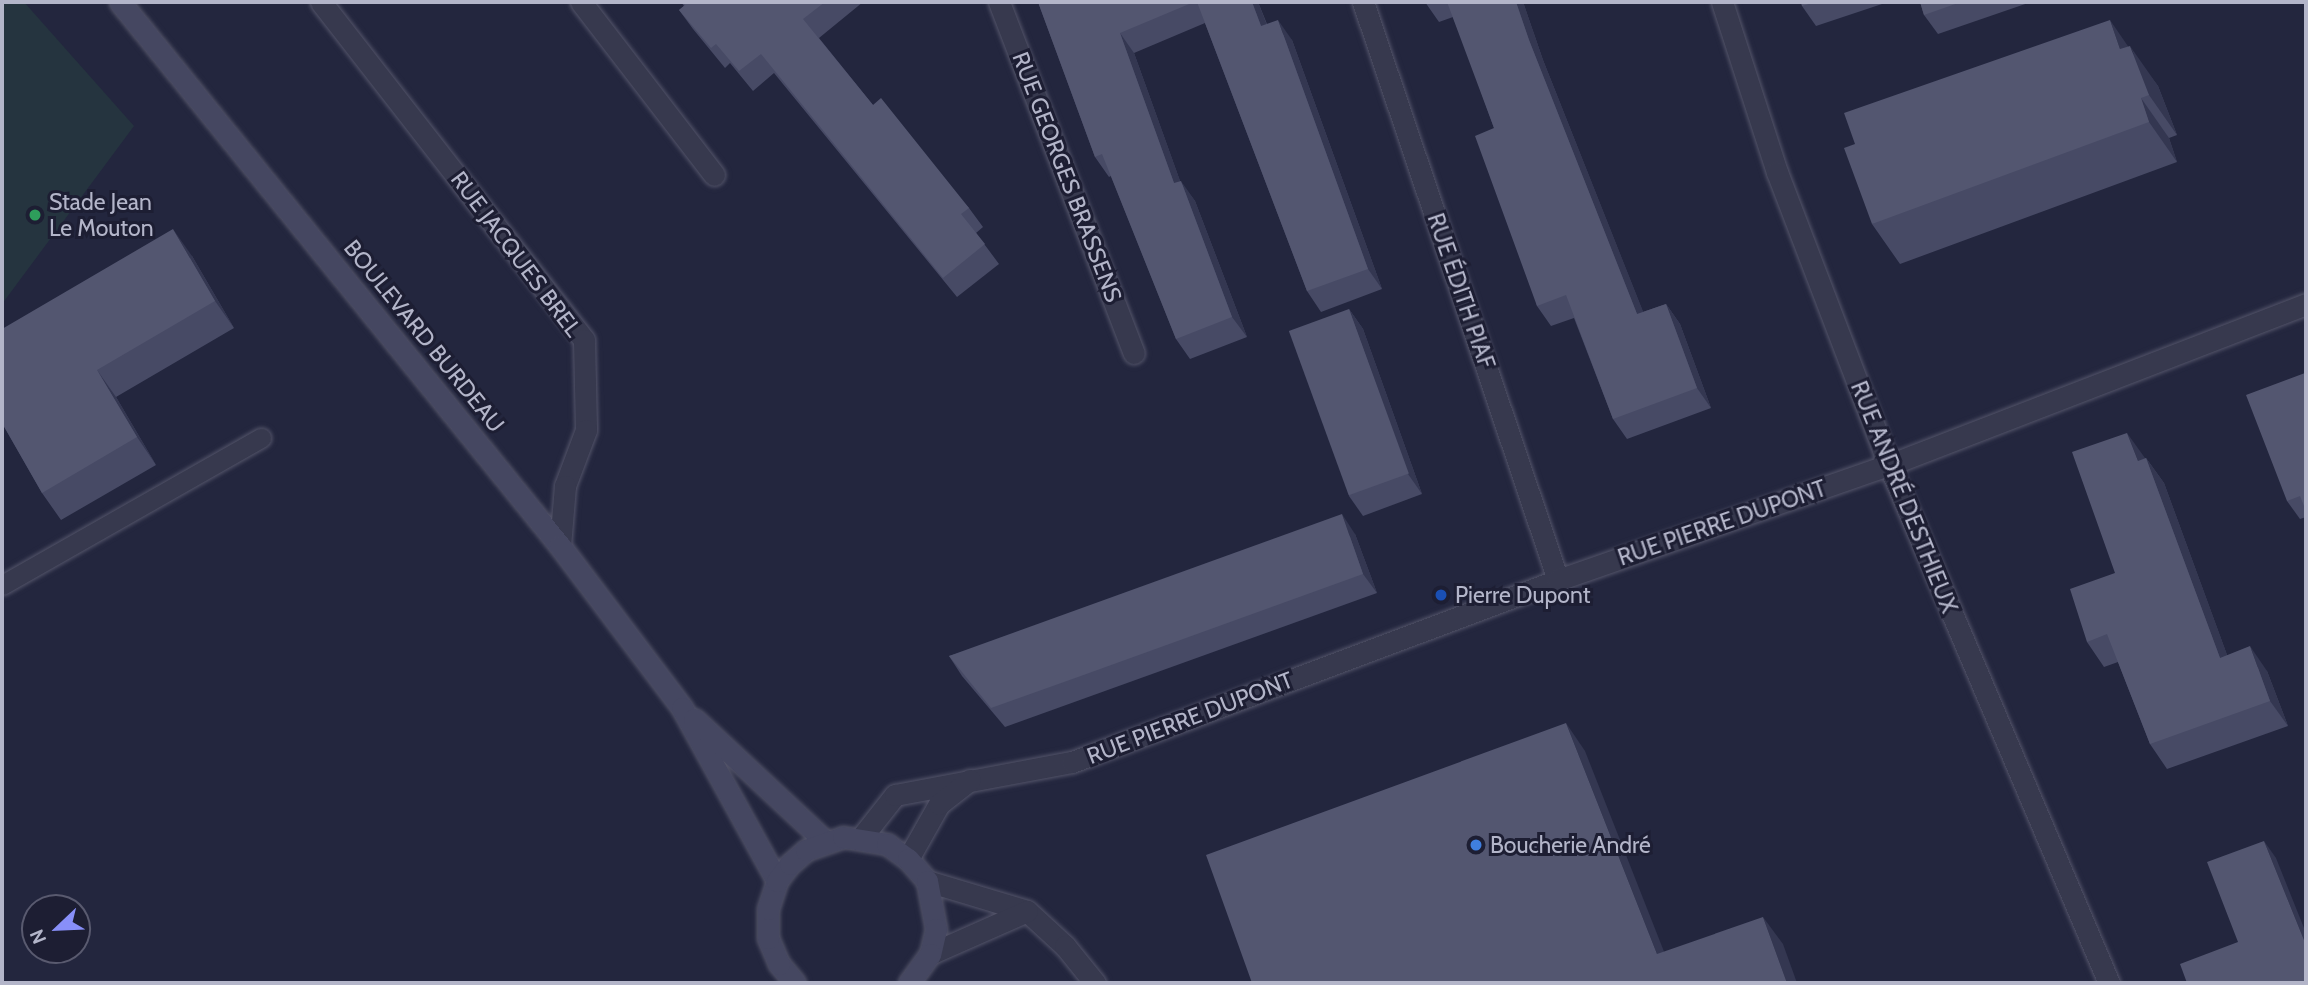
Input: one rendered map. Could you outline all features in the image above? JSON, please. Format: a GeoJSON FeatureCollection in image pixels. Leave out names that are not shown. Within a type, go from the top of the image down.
{"type":"FeatureCollection","features":[{"type":"Feature","properties":{"kind":"main road","name":"BOULEVARD BURDEAU"},"geometry":{"type":"LineString","coordinates":[[120,2],[560,546],[682,708],[777,881]]}},
{"type":"Feature","properties":{"kind":"main road","name":"BOULEVARD BURDEAU"},"geometry":{"type":"LineString","coordinates":[[682,708],[825,841]]}},
{"type":"Feature","properties":{"kind":"main road"},"geometry":{"type":"LineString","coordinates":[[795,983],[779,964],[768,937],[768,909],[777,881],[806,850],[825,841],[861,838],[887,844],[908,859],[927,881],[936,929],[930,954],[917,980]]}},
{"type":"Feature","properties":{"kind":"street","name":"RUE JACQUES BREL"},"geometry":{"type":"LineString","coordinates":[[321,2],[584,340],[586,430],[565,486],[560,546]]}},
{"type":"Feature","properties":{"kind":"street"},"geometry":{"type":"LineString","coordinates":[[581,2],[714,175]]}},
{"type":"Feature","properties":{"kind":"street","name":"RUE GEORGES BRASSENS"},"geometry":{"type":"LineString","coordinates":[[999,2],[1134,353]]}},
{"type":"Feature","properties":{"kind":"street","name":"RUE ÉDITH PIAF"},"geometry":{"type":"LineString","coordinates":[[1363,2],[1558,580]]}},
{"type":"Feature","properties":{"kind":"street","name":"RUE ANDRÉ DESTHIEUX"},"geometry":{"type":"LineString","coordinates":[[1722,2],[1777,172],[1889,465],[2109,983]]}},
{"type":"Feature","properties":{"kind":"street","name":"RUE PIERRE DUPONT"},"geometry":{"type":"LineString","coordinates":[[861,838],[895,795],[974,777],[1072,762],[1558,580],[1889,465],[2306,304]]}},
{"type":"Feature","properties":{"kind":"street","name":"RUE PIERRE DUPONT"},"geometry":{"type":"LineString","coordinates":[[908,859],[939,804],[974,777]]}},
{"type":"Feature","properties":{"kind":"street"},"geometry":{"type":"LineString","coordinates":[[927,881],[1027,911],[1065,946],[1096,983]]}},
{"type":"Feature","properties":{"kind":"street"},"geometry":{"type":"LineString","coordinates":[[930,954],[1027,911]]}},
{"type":"Feature","properties":{"kind":"lane"},"geometry":{"type":"LineString","coordinates":[[2,586],[261,438]]}},
{"type":"Feature","properties":{"kind":"shaded area","name":"Stade Jean Le Mouton"},"geometry":{"type":"Polygon","coordinates":[[[2,2],[24,2],[134,126],[2,304],[2,2]]]}},
{"type":"Feature","properties":{"kind":"building"},"geometry":{"type":"Polygon","coordinates":[[[682,2],[825,2],[803,19],[873,105],[881,98],[969,208],[961,214],[985,244],[943,278],[761,54],[739,71],[716,44],[711,48],[679,10],[685,5],[682,2]]]}},
{"type":"Feature","properties":{"kind":"building"},"geometry":{"type":"Polygon","coordinates":[[[1038,2],[1194,2],[1120,33],[1174,183],[1181,181],[1232,317],[1176,339],[1102,154],[1095,157],[1038,2]]]}},
{"type":"Feature","properties":{"kind":"building"},"geometry":{"type":"Polygon","coordinates":[[[1197,2],[1252,2],[1261,26],[1278,20],[1368,269],[1307,291],[1197,2]]]}},
{"type":"Feature","properties":{"kind":"building"},"geometry":{"type":"Polygon","coordinates":[[[1447,2],[1516,2],[1637,314],[1666,304],[1697,388],[1613,419],[1566,295],[1537,306],[1475,136],[1494,128],[1447,2]]]}},
{"type":"Feature","properties":{"kind":"building"},"geometry":{"type":"Polygon","coordinates":[[[1920,2],[1961,2],[1924,15],[1920,2]]]}},
{"type":"Feature","properties":{"kind":"building"},"geometry":{"type":"Polygon","coordinates":[[[2110,20],[2120,49],[2130,46],[2149,95],[2141,98],[2149,122],[1872,224],[1844,148],[1855,144],[1844,113],[2110,20]]]}},
{"type":"Feature","properties":{"kind":"building"},"geometry":{"type":"Polygon","coordinates":[[[173,229],[215,301],[97,370],[137,437],[42,493],[2,423],[2,329],[173,229]]]}},
{"type":"Feature","properties":{"kind":"building"},"geometry":{"type":"Polygon","coordinates":[[[1349,309],[1409,473],[1349,495],[1289,331],[1349,309]]]}},
{"type":"Feature","properties":{"kind":"building"},"geometry":{"type":"Polygon","coordinates":[[[2305,373],[2306,511],[2300,496],[2287,501],[2246,395],[2305,373]]]}},
{"type":"Feature","properties":{"kind":"building"},"geometry":{"type":"Polygon","coordinates":[[[2127,433],[2138,461],[2146,458],[2220,658],[2250,646],[2270,701],[2150,744],[2107,634],[2087,642],[2070,589],[2115,573],[2072,452],[2127,433]]]}},
{"type":"Feature","properties":{"kind":"building"},"geometry":{"type":"Polygon","coordinates":[[[1342,514],[1363,574],[1078,677],[991,708],[949,656],[1342,514]]]}},
{"type":"Feature","properties":{"kind":"building","name":"Boucherie André"},"geometry":{"type":"Polygon","coordinates":[[[1566,723],[1657,954],[1763,917],[1787,983],[1252,983],[1206,855],[1566,723]]]}},
{"type":"Feature","properties":{"kind":"building"},"geometry":{"type":"Polygon","coordinates":[[[2264,841],[2306,945],[2306,983],[2187,983],[2180,964],[2238,942],[2207,862],[2264,841]]]}},
{"type":"Feature","properties":{"kind":"place","name":"Stade Jean Le Mouton"},"geometry":{"type":"Point","coordinates":[35,215]}},
{"type":"Feature","properties":{"kind":"place","name":"Pierre Dupont"},"geometry":{"type":"Point","coordinates":[1441,595]}},
{"type":"Feature","properties":{"kind":"place","name":"Boucherie André"},"geometry":{"type":"Point","coordinates":[1476,845]}}]}
